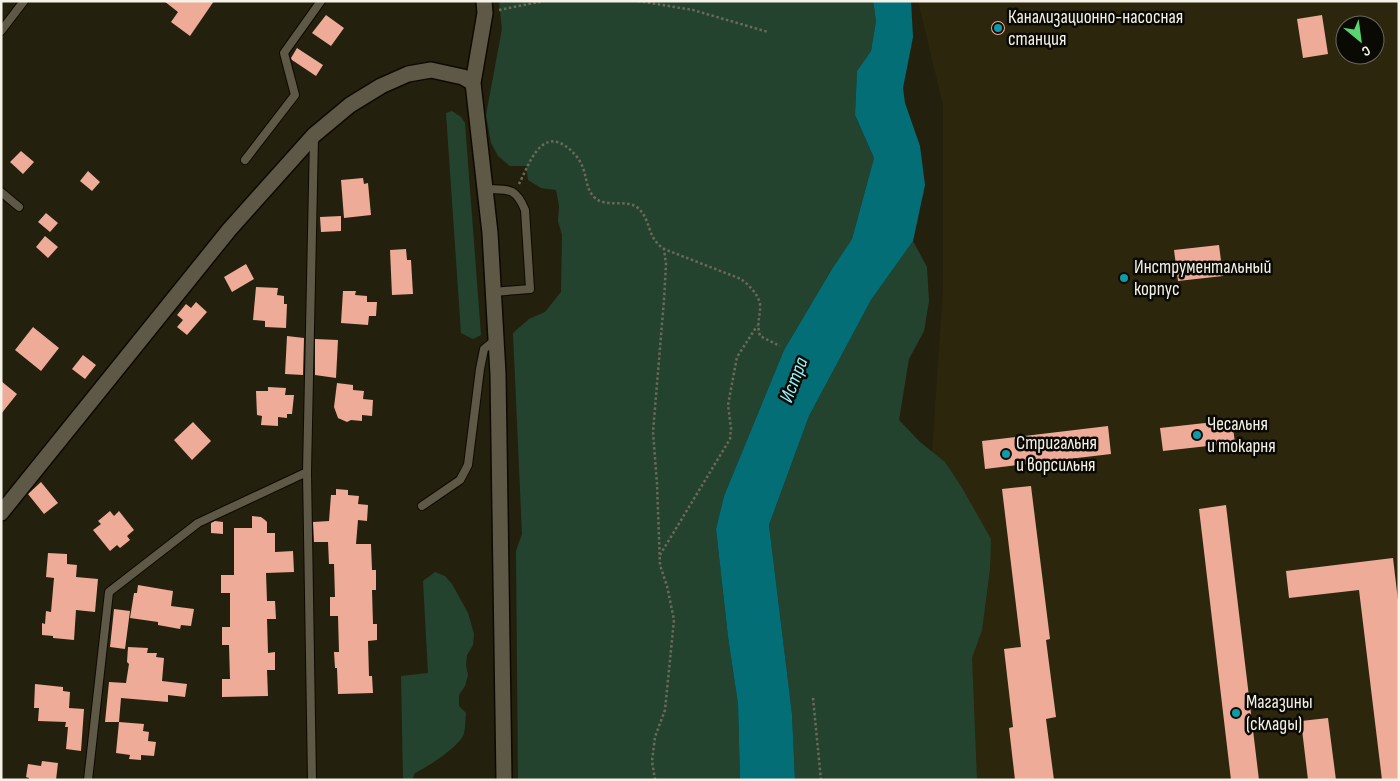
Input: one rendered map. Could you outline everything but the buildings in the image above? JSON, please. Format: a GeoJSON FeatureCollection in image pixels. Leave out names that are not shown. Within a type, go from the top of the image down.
{"type":"FeatureCollection","features":[{"type":"Feature","properties":{"kind":"street"},"geometry":{"type":"LineString","coordinates":[[485,7],[473,84],[490,233],[498,374],[504,780]]}},
{"type":"Feature","properties":{"kind":"street"},"geometry":{"type":"LineString","coordinates":[[1,513],[229,230],[314,135],[350,106],[381,86],[408,74],[432,70],[463,77],[473,84]]}},
{"type":"Feature","properties":{"kind":"lane"},"geometry":{"type":"LineString","coordinates":[[1,31],[24,1]]}},
{"type":"Feature","properties":{"kind":"lane"},"geometry":{"type":"LineString","coordinates":[[245,160],[295,95],[284,54],[321,1]]}},
{"type":"Feature","properties":{"kind":"lane"},"geometry":{"type":"LineString","coordinates":[[312,780],[307,472],[314,135]]}},
{"type":"Feature","properties":{"kind":"lane"},"geometry":{"type":"LineString","coordinates":[[485,189],[514,192],[525,210],[530,290],[494,292]]}},
{"type":"Feature","properties":{"kind":"lane"},"geometry":{"type":"LineString","coordinates":[[1,192],[19,207]]}},
{"type":"Feature","properties":{"kind":"lane"},"geometry":{"type":"LineString","coordinates":[[422,506],[460,480],[468,465],[484,349],[496,338]]}},
{"type":"Feature","properties":{"kind":"lane"},"geometry":{"type":"LineString","coordinates":[[88,780],[110,592],[198,524],[307,472]]}},
{"type":"Feature","properties":{"kind":"path"},"geometry":{"type":"LineString","coordinates":[[485,7],[544,1]]}},
{"type":"Feature","properties":{"kind":"path"},"geometry":{"type":"LineString","coordinates":[[638,1],[693,10],[768,32]]}},
{"type":"Feature","properties":{"kind":"path"},"geometry":{"type":"LineString","coordinates":[[514,192],[538,148],[546,142],[557,141],[575,155],[583,168],[588,189],[595,198],[604,202],[626,203],[636,206],[643,214],[656,244],[664,250],[741,279],[749,285],[760,304],[757,326],[760,336],[780,346]]}},
{"type":"Feature","properties":{"kind":"path"},"geometry":{"type":"LineString","coordinates":[[655,780],[652,761],[655,737],[665,710],[674,620],[667,586],[660,565],[653,432],[664,300],[666,264],[664,250]]}},
{"type":"Feature","properties":{"kind":"path"},"geometry":{"type":"LineString","coordinates":[[660,556],[690,502],[730,439],[731,428],[728,405],[737,357],[757,326]]}},
{"type":"Feature","properties":{"kind":"path"},"geometry":{"type":"LineString","coordinates":[[813,698],[821,780]]}},
{"type":"Feature","properties":{"kind":"shaded area"},"geometry":{"type":"Polygon","coordinates":[[[918,1],[1399,1],[1399,780],[910,780],[943,289],[943,105],[918,1]]]}},
{"type":"Feature","properties":{"kind":"green space"},"geometry":{"type":"Polygon","coordinates":[[[499,1],[873,1],[876,21],[871,51],[857,71],[855,115],[874,158],[852,239],[784,350],[724,496],[716,529],[728,637],[738,704],[740,780],[518,780],[516,551],[522,534],[513,333],[529,319],[545,312],[561,292],[562,235],[558,221],[559,206],[556,190],[541,188],[528,180],[526,166],[510,166],[498,156],[491,143],[486,115],[502,29],[499,1]]]}},
{"type":"Feature","properties":{"kind":"green space"},"geometry":{"type":"Polygon","coordinates":[[[452,111],[461,117],[465,123],[481,335],[473,339],[461,333],[446,113],[452,111]]]}},
{"type":"Feature","properties":{"kind":"green space"},"geometry":{"type":"Polygon","coordinates":[[[913,241],[927,267],[929,301],[924,331],[909,359],[899,420],[920,442],[945,462],[991,539],[990,569],[982,630],[972,658],[977,780],[795,780],[792,714],[769,525],[809,416],[871,300],[913,241]]]}},
{"type":"Feature","properties":{"kind":"green space"},"geometry":{"type":"Polygon","coordinates":[[[435,572],[445,576],[452,584],[468,613],[474,634],[473,645],[467,655],[468,675],[465,686],[459,695],[459,706],[466,713],[465,730],[462,738],[451,750],[415,773],[412,780],[403,780],[401,676],[428,673],[423,581],[435,572]]]}},
{"type":"Feature","properties":{"kind":"water","name":"Истра"},"geometry":{"type":"Polygon","coordinates":[[[873,1],[911,1],[913,37],[903,88],[905,103],[920,146],[925,185],[913,241],[871,300],[809,416],[769,525],[792,714],[795,780],[740,780],[738,704],[728,637],[716,529],[724,496],[784,350],[852,239],[874,158],[855,115],[857,71],[871,51],[876,21],[873,1]]]}},
{"type":"Feature","properties":{"kind":"place","name":"Канализационно-насосная станция"},"geometry":{"type":"Point","coordinates":[998,28]}},
{"type":"Feature","properties":{"kind":"place","name":"Инструментальный корпус"},"geometry":{"type":"Point","coordinates":[1124,278]}},
{"type":"Feature","properties":{"kind":"place","name":"Чесальня и токарня"},"geometry":{"type":"Point","coordinates":[1197,435]}},
{"type":"Feature","properties":{"kind":"place","name":"Стригальня и ворсильня"},"geometry":{"type":"Point","coordinates":[1006,454]}},
{"type":"Feature","properties":{"kind":"place","name":"Магазины (склады)"},"geometry":{"type":"Point","coordinates":[1236,713]}}]}
